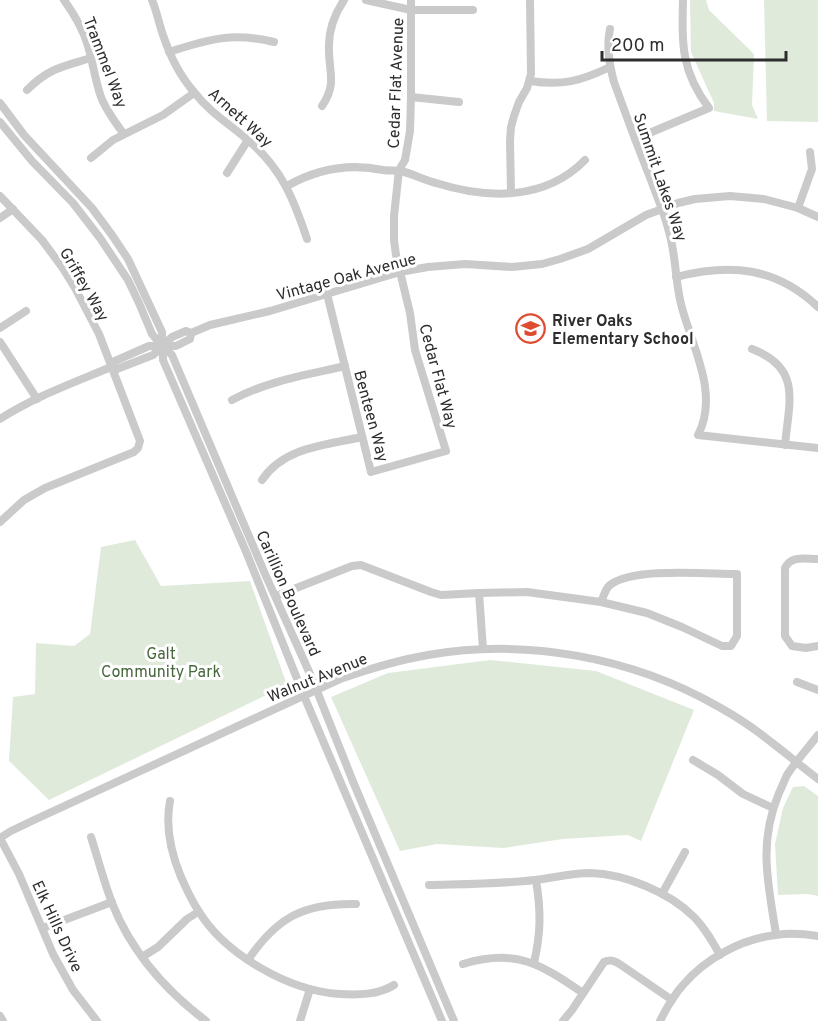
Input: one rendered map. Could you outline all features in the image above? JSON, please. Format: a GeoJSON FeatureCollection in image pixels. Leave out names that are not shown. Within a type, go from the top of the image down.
{"type":"FeatureCollection","features":[{"type":"Feature","properties":{"kind":"street","name":"Trammel Way"},"geometry":{"type":"LineString","coordinates":[[64,0],[81,27],[102,98],[123,134]]}},
{"type":"Feature","properties":{"kind":"street","name":"Arnett Way"},"geometry":{"type":"LineString","coordinates":[[152,0],[169,52],[180,74],[215,115],[248,140],[270,161],[287,186],[307,239]]}},
{"type":"Feature","properties":{"kind":"street"},"geometry":{"type":"LineString","coordinates":[[322,106],[328,95],[332,78],[329,50],[331,29],[336,13],[344,0]]}},
{"type":"Feature","properties":{"kind":"street"},"geometry":{"type":"LineString","coordinates":[[366,0],[411,10],[472,10]]}},
{"type":"Feature","properties":{"kind":"street","name":"Cedar Flat Avenue"},"geometry":{"type":"LineString","coordinates":[[399,272],[393,228],[399,170],[405,160],[410,131],[411,0]]}},
{"type":"Feature","properties":{"kind":"street"},"geometry":{"type":"LineString","coordinates":[[512,193],[511,126],[516,109],[530,81],[530,0]]}},
{"type":"Feature","properties":{"kind":"street"},"geometry":{"type":"LineString","coordinates":[[635,139],[709,108],[694,85],[685,60],[682,34],[683,0]]}},
{"type":"Feature","properties":{"kind":"street","name":"Summit Lakes Way"},"geometry":{"type":"LineString","coordinates":[[610,29],[608,46],[614,82],[671,240],[685,317],[704,377],[705,416],[699,435],[785,445]]}},
{"type":"Feature","properties":{"kind":"street"},"geometry":{"type":"LineString","coordinates":[[169,52],[204,40],[225,37],[248,37],[274,42]]}},
{"type":"Feature","properties":{"kind":"street"},"geometry":{"type":"LineString","coordinates":[[27,90],[49,72],[91,58]]}},
{"type":"Feature","properties":{"kind":"street"},"geometry":{"type":"LineString","coordinates":[[530,81],[571,82],[610,67]]}},
{"type":"Feature","properties":{"kind":"street"},"geometry":{"type":"LineString","coordinates":[[91,158],[112,140],[163,115],[194,93]]}},
{"type":"Feature","properties":{"kind":"street"},"geometry":{"type":"LineString","coordinates":[[411,97],[459,102]]}},
{"type":"Feature","properties":{"kind":"street","name":"Carillion Boulevard"},"geometry":{"type":"LineString","coordinates":[[0,104],[24,135],[92,208],[128,259],[162,332],[163,360],[247,554],[304,696],[442,1021]]}},
{"type":"Feature","properties":{"kind":"street","name":"Carillion Boulevard"},"geometry":{"type":"LineString","coordinates":[[0,122],[32,161],[73,203],[100,238],[128,280],[152,334],[172,355],[316,690],[454,1021]]}},
{"type":"Feature","properties":{"kind":"street"},"geometry":{"type":"LineString","coordinates":[[227,173],[248,140]]}},
{"type":"Feature","properties":{"kind":"street"},"geometry":{"type":"LineString","coordinates":[[798,208],[812,169],[810,152]]}},
{"type":"Feature","properties":{"kind":"street"},"geometry":{"type":"LineString","coordinates":[[287,186],[315,173],[343,167],[367,167],[399,170],[461,190],[512,193],[552,184],[570,174],[585,160]]}},
{"type":"Feature","properties":{"kind":"street","name":"Griffey Way"},"geometry":{"type":"LineString","coordinates":[[0,196],[52,252],[75,288],[99,334],[140,441],[134,452],[45,488],[24,500],[0,522]]}},
{"type":"Feature","properties":{"kind":"street","name":"Vintage Oak Avenue"},"geometry":{"type":"LineString","coordinates":[[0,419],[57,389],[111,367],[115,361],[149,346],[176,346],[190,339],[191,333],[210,325],[270,311],[399,272],[458,264],[510,267],[542,264],[588,249],[631,223],[661,209],[695,199],[730,196],[764,199],[798,208],[818,217]]}},
{"type":"Feature","properties":{"kind":"street"},"geometry":{"type":"LineString","coordinates":[[0,218],[13,209]]}},
{"type":"Feature","properties":{"kind":"street"},"geometry":{"type":"LineString","coordinates":[[676,277],[718,269],[755,272],[794,288],[818,307]]}},
{"type":"Feature","properties":{"kind":"street","name":"Cedar Flat Way"},"geometry":{"type":"LineString","coordinates":[[399,272],[410,313],[415,350],[446,451]]}},
{"type":"Feature","properties":{"kind":"street","name":"Benteen Way"},"geometry":{"type":"LineString","coordinates":[[327,294],[371,472],[446,451]]}},
{"type":"Feature","properties":{"kind":"street"},"geometry":{"type":"LineString","coordinates":[[0,328],[26,311]]}},
{"type":"Feature","properties":{"kind":"street"},"geometry":{"type":"LineString","coordinates":[[0,342],[38,399]]}},
{"type":"Feature","properties":{"kind":"street"},"geometry":{"type":"LineString","coordinates":[[752,349],[774,360],[787,378],[789,396],[785,445],[818,448]]}},
{"type":"Feature","properties":{"kind":"street"},"geometry":{"type":"LineString","coordinates":[[232,400],[268,384],[345,366]]}},
{"type":"Feature","properties":{"kind":"street"},"geometry":{"type":"LineString","coordinates":[[262,480],[274,466],[295,453],[362,437]]}},
{"type":"Feature","properties":{"kind":"street"},"geometry":{"type":"LineString","coordinates":[[818,559],[793,558],[785,568],[785,636],[792,646],[806,648],[818,646]]}},
{"type":"Feature","properties":{"kind":"street"},"geometry":{"type":"LineString","coordinates":[[276,596],[352,566],[360,565],[441,595],[527,592],[601,602],[664,620],[722,646],[731,646],[737,636],[737,574],[653,573],[638,575],[621,579],[608,587],[601,602]]}},
{"type":"Feature","properties":{"kind":"street"},"geometry":{"type":"LineString","coordinates":[[479,593],[483,649]]}},
{"type":"Feature","properties":{"kind":"street","name":"Walnut Avenue"},"geometry":{"type":"LineString","coordinates":[[0,838],[44,815],[316,690],[369,669],[429,655],[483,649],[560,653],[601,661],[670,683],[719,707],[753,729],[818,779]]}},
{"type":"Feature","properties":{"kind":"street"},"geometry":{"type":"LineString","coordinates":[[797,682],[818,690]]}},
{"type":"Feature","properties":{"kind":"street"},"geometry":{"type":"LineString","coordinates":[[776,934],[768,882],[766,849],[768,828],[773,808],[786,776],[818,735]]}},
{"type":"Feature","properties":{"kind":"street"},"geometry":{"type":"LineString","coordinates":[[693,760],[723,778],[743,794],[773,808]]}},
{"type":"Feature","properties":{"kind":"street"},"geometry":{"type":"LineString","coordinates":[[170,801],[168,819],[172,852],[177,869],[198,912],[219,936],[248,960],[278,977],[310,989],[363,994],[380,992],[394,985]]}},
{"type":"Feature","properties":{"kind":"street"},"geometry":{"type":"LineString","coordinates":[[91,837],[112,902],[142,957],[157,978],[206,1021]]}},
{"type":"Feature","properties":{"kind":"street","name":"Elk Hills Drive"},"geometry":{"type":"LineString","coordinates":[[0,838],[19,874],[48,944],[64,975],[97,1021]]}},
{"type":"Feature","properties":{"kind":"street"},"geometry":{"type":"LineString","coordinates":[[662,894],[685,852]]}},
{"type":"Feature","properties":{"kind":"street"},"geometry":{"type":"LineString","coordinates":[[429,885],[536,880],[590,873],[626,879],[662,894],[691,914],[720,954]]}},
{"type":"Feature","properties":{"kind":"street"},"geometry":{"type":"LineString","coordinates":[[534,963],[540,934],[536,880]]}},
{"type":"Feature","properties":{"kind":"street"},"geometry":{"type":"LineString","coordinates":[[43,928],[112,902]]}},
{"type":"Feature","properties":{"kind":"street"},"geometry":{"type":"LineString","coordinates":[[248,960],[256,947],[278,925],[292,916],[321,905],[356,904]]}},
{"type":"Feature","properties":{"kind":"street"},"geometry":{"type":"LineString","coordinates":[[142,957],[198,912]]}},
{"type":"Feature","properties":{"kind":"street"},"geometry":{"type":"LineString","coordinates":[[660,1021],[681,987],[720,954],[776,934],[818,936]]}},
{"type":"Feature","properties":{"kind":"street"},"geometry":{"type":"LineString","coordinates":[[463,964],[487,958],[516,959],[534,963],[554,973],[583,993]]}},
{"type":"Feature","properties":{"kind":"street"},"geometry":{"type":"LineString","coordinates":[[563,1021],[604,962],[609,960],[621,964],[672,1000]]}},
{"type":"Feature","properties":{"kind":"street"},"geometry":{"type":"LineString","coordinates":[[300,1021],[310,989]]}},
{"type":"Feature","properties":{"kind":"green space"},"geometry":{"type":"Polygon","coordinates":[[[690,0],[706,0],[709,10],[754,54],[752,105],[758,119],[714,111],[714,103],[691,52],[690,0]]]}},
{"type":"Feature","properties":{"kind":"green space"},"geometry":{"type":"Polygon","coordinates":[[[764,0],[818,0],[818,122],[767,121],[764,0]]]}},
{"type":"Feature","properties":{"kind":"green space","name":"Galt Community Park"},"geometry":{"type":"Polygon","coordinates":[[[135,540],[161,586],[250,581],[287,685],[49,800],[9,761],[13,697],[35,694],[36,643],[74,646],[90,634],[101,547],[135,540]]]}},
{"type":"Feature","properties":{"kind":"green space"},"geometry":{"type":"Polygon","coordinates":[[[490,660],[596,671],[694,710],[641,841],[628,835],[563,839],[503,848],[437,844],[400,851],[331,697],[388,673],[490,660]]]}},
{"type":"Feature","properties":{"kind":"green space"},"geometry":{"type":"Polygon","coordinates":[[[804,786],[818,796],[818,896],[778,895],[775,844],[783,808],[793,787],[804,786]]]}},
{"type":"Feature","properties":{"kind":"place","name":"River Oaks Elementary School"},"geometry":{"type":"Point","coordinates":[531,329]}}]}
